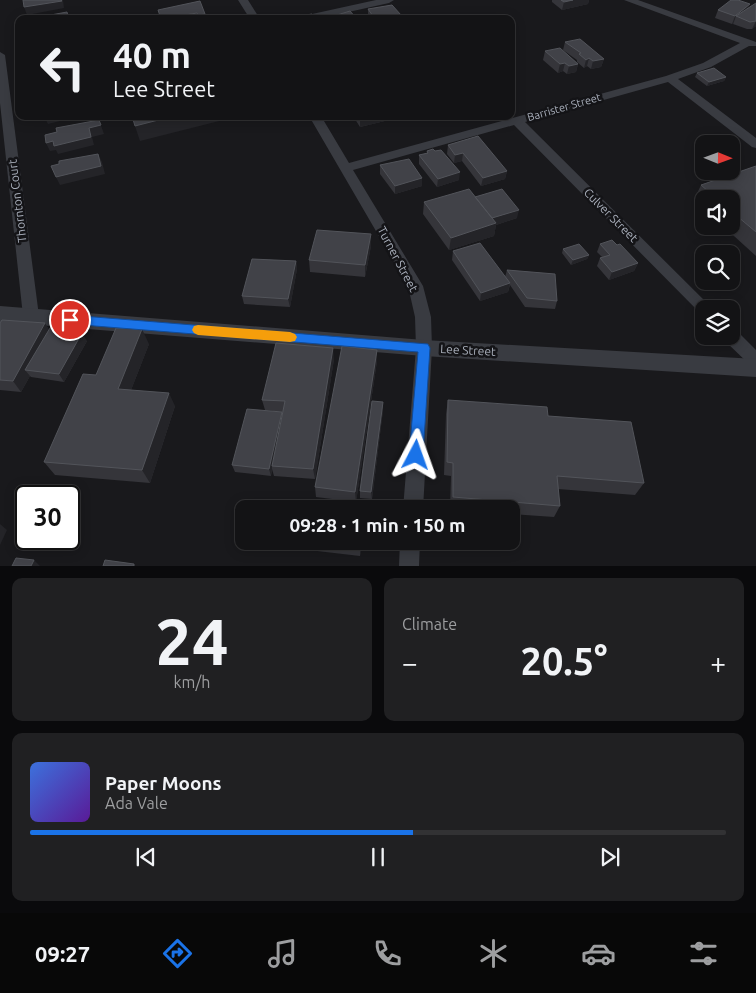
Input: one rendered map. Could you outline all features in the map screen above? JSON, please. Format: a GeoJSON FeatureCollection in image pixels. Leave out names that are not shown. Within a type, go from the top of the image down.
{"type":"FeatureCollection","features":[{"type":"Feature","properties":{"kind":"street"},"geometry":{"type":"LineString","coordinates":[[243,0],[252,15]]}},
{"type":"Feature","properties":{"kind":"street"},"geometry":{"type":"LineString","coordinates":[[321,15],[389,0]]}},
{"type":"Feature","properties":{"kind":"street"},"geometry":{"type":"LineString","coordinates":[[629,0],[752,44]]}},
{"type":"Feature","properties":{"kind":"street","name":"Barrister Street"},"geometry":{"type":"LineString","coordinates":[[347,168],[670,78],[707,66],[752,44]]}},
{"type":"Feature","properties":{"kind":"street","name":"Thornton Court"},"geometry":{"type":"LineString","coordinates":[[0,55],[31,316]]}},
{"type":"Feature","properties":{"kind":"street"},"geometry":{"type":"LineString","coordinates":[[670,78],[756,144]]}},
{"type":"Feature","properties":{"kind":"street","name":"Turner Street"},"geometry":{"type":"LineString","coordinates":[[317,120],[415,286],[423,317],[424,348],[414,500]]}},
{"type":"Feature","properties":{"kind":"street","name":"Culver Street"},"geometry":{"type":"LineString","coordinates":[[517,121],[695,300]]}},
{"type":"Feature","properties":{"kind":"street","name":"Lee Street"},"geometry":{"type":"LineString","coordinates":[[0,314],[424,348],[756,368]]}},
{"type":"Feature","properties":{"kind":"street"},"geometry":{"type":"LineString","coordinates":[[740,345],[756,360]]}},
{"type":"Feature","properties":{"kind":"street"},"geometry":{"type":"LineString","coordinates":[[408,566],[409,550]]}},
{"type":"Feature","properties":{"kind":"building"},"geometry":{"type":"Polygon","coordinates":[[[23,0],[61,0],[62,1],[24,7],[23,0]]]}},
{"type":"Feature","properties":{"kind":"building"},"geometry":{"type":"Polygon","coordinates":[[[731,0],[750,4],[735,16],[718,10],[731,0]]]}},
{"type":"Feature","properties":{"kind":"building"},"geometry":{"type":"Polygon","coordinates":[[[200,1],[205,14],[160,15],[158,10],[200,1]]]}},
{"type":"Feature","properties":{"kind":"building"},"geometry":{"type":"Polygon","coordinates":[[[756,3],[756,21],[750,22],[736,16],[756,3]]]}},
{"type":"Feature","properties":{"kind":"building"},"geometry":{"type":"Polygon","coordinates":[[[392,5],[401,15],[372,15],[368,9],[392,5]]]}},
{"type":"Feature","properties":{"kind":"building"},"geometry":{"type":"Polygon","coordinates":[[[350,11],[354,15],[337,15],[350,11]]]}},
{"type":"Feature","properties":{"kind":"building"},"geometry":{"type":"Polygon","coordinates":[[[67,12],[68,15],[51,15],[67,12]]]}},
{"type":"Feature","properties":{"kind":"building"},"geometry":{"type":"Polygon","coordinates":[[[580,39],[604,59],[593,61],[589,58],[586,60],[579,54],[581,53],[565,42],[580,39]]]}},
{"type":"Feature","properties":{"kind":"building"},"geometry":{"type":"Polygon","coordinates":[[[560,48],[578,64],[569,66],[565,63],[560,64],[545,51],[560,48]]]}},
{"type":"Feature","properties":{"kind":"building"},"geometry":{"type":"Polygon","coordinates":[[[714,68],[726,77],[709,82],[697,73],[714,68]]]}},
{"type":"Feature","properties":{"kind":"building"},"geometry":{"type":"Polygon","coordinates":[[[99,120],[101,125],[89,128],[91,137],[54,146],[53,141],[46,143],[45,135],[57,132],[56,128],[99,120]]]}},
{"type":"Feature","properties":{"kind":"building"},"geometry":{"type":"Polygon","coordinates":[[[133,120],[158,120],[135,126],[133,120]]]}},
{"type":"Feature","properties":{"kind":"building"},"geometry":{"type":"Polygon","coordinates":[[[478,136],[507,171],[483,178],[463,153],[455,155],[448,145],[478,136]]]}},
{"type":"Feature","properties":{"kind":"building"},"geometry":{"type":"Polygon","coordinates":[[[433,149],[435,151],[441,150],[460,172],[438,179],[419,155],[428,153],[427,151],[433,149]]]}},
{"type":"Feature","properties":{"kind":"building"},"geometry":{"type":"Polygon","coordinates":[[[98,154],[101,166],[56,177],[51,166],[59,164],[59,161],[98,154]]]}},
{"type":"Feature","properties":{"kind":"building"},"geometry":{"type":"Polygon","coordinates":[[[409,159],[422,178],[395,186],[380,165],[409,159]]]}},
{"type":"Feature","properties":{"kind":"building"},"geometry":{"type":"Polygon","coordinates":[[[756,166],[756,232],[740,219],[740,190],[707,190],[701,185],[715,180],[740,180],[740,172],[756,166]]]}},
{"type":"Feature","properties":{"kind":"building"},"geometry":{"type":"Polygon","coordinates":[[[469,189],[496,223],[451,238],[424,202],[469,189]]]}},
{"type":"Feature","properties":{"kind":"building"},"geometry":{"type":"Polygon","coordinates":[[[502,189],[519,210],[492,218],[475,197],[502,189]]]}},
{"type":"Feature","properties":{"kind":"building"},"geometry":{"type":"Polygon","coordinates":[[[317,230],[371,234],[365,265],[309,260],[317,230]]]}},
{"type":"Feature","properties":{"kind":"building"},"geometry":{"type":"Polygon","coordinates":[[[612,240],[617,245],[620,244],[638,263],[612,272],[600,258],[610,255],[600,244],[612,240]]]}},
{"type":"Feature","properties":{"kind":"building"},"geometry":{"type":"Polygon","coordinates":[[[480,243],[510,283],[481,293],[453,251],[480,243]]]}},
{"type":"Feature","properties":{"kind":"building"},"geometry":{"type":"Polygon","coordinates":[[[579,244],[589,255],[573,260],[563,249],[579,244]]]}},
{"type":"Feature","properties":{"kind":"building"},"geometry":{"type":"Polygon","coordinates":[[[252,259],[296,261],[288,299],[242,296],[252,259]]]}},
{"type":"Feature","properties":{"kind":"building"},"geometry":{"type":"Polygon","coordinates":[[[507,270],[555,274],[557,301],[527,298],[507,270]]]}},
{"type":"Feature","properties":{"kind":"building"},"geometry":{"type":"Polygon","coordinates":[[[2,320],[45,323],[13,381],[0,380],[0,323],[2,320]]]}},
{"type":"Feature","properties":{"kind":"building"},"geometry":{"type":"Polygon","coordinates":[[[67,327],[82,333],[59,374],[25,370],[50,328],[67,327]]]}},
{"type":"Feature","properties":{"kind":"building"},"geometry":{"type":"Polygon","coordinates":[[[116,328],[142,329],[118,389],[169,393],[142,470],[44,462],[83,374],[96,375],[116,328]]]}},
{"type":"Feature","properties":{"kind":"building"},"geometry":{"type":"Polygon","coordinates":[[[276,343],[333,348],[313,469],[272,466],[285,401],[262,400],[276,343]]]}},
{"type":"Feature","properties":{"kind":"building"},"geometry":{"type":"Polygon","coordinates":[[[342,346],[377,350],[355,492],[315,487],[342,346]]]}},
{"type":"Feature","properties":{"kind":"building"},"geometry":{"type":"Polygon","coordinates":[[[448,400],[547,407],[548,416],[631,422],[644,483],[557,476],[560,506],[520,503],[520,500],[453,497],[453,463],[447,462],[448,400]]]}},
{"type":"Feature","properties":{"kind":"building"},"geometry":{"type":"Polygon","coordinates":[[[372,401],[383,402],[371,492],[360,491],[372,401]]]}},
{"type":"Feature","properties":{"kind":"building"},"geometry":{"type":"Polygon","coordinates":[[[247,409],[282,412],[269,469],[232,465],[247,409]]]}},
{"type":"Feature","properties":{"kind":"building"},"geometry":{"type":"Polygon","coordinates":[[[16,558],[34,560],[31,566],[12,566],[16,558]]]}},
{"type":"Feature","properties":{"kind":"building"},"geometry":{"type":"Polygon","coordinates":[[[105,560],[134,564],[134,566],[103,566],[105,560]]]}},
{"type":"Feature","properties":{"kind":"slow traffic"},"geometry":{"type":"LineString","coordinates":[[198,330],[290,337]]}},
{"type":"Feature","properties":{"kind":"route"},"geometry":{"type":"LineString","coordinates":[[70,320],[424,348],[416,455]]}}]}
